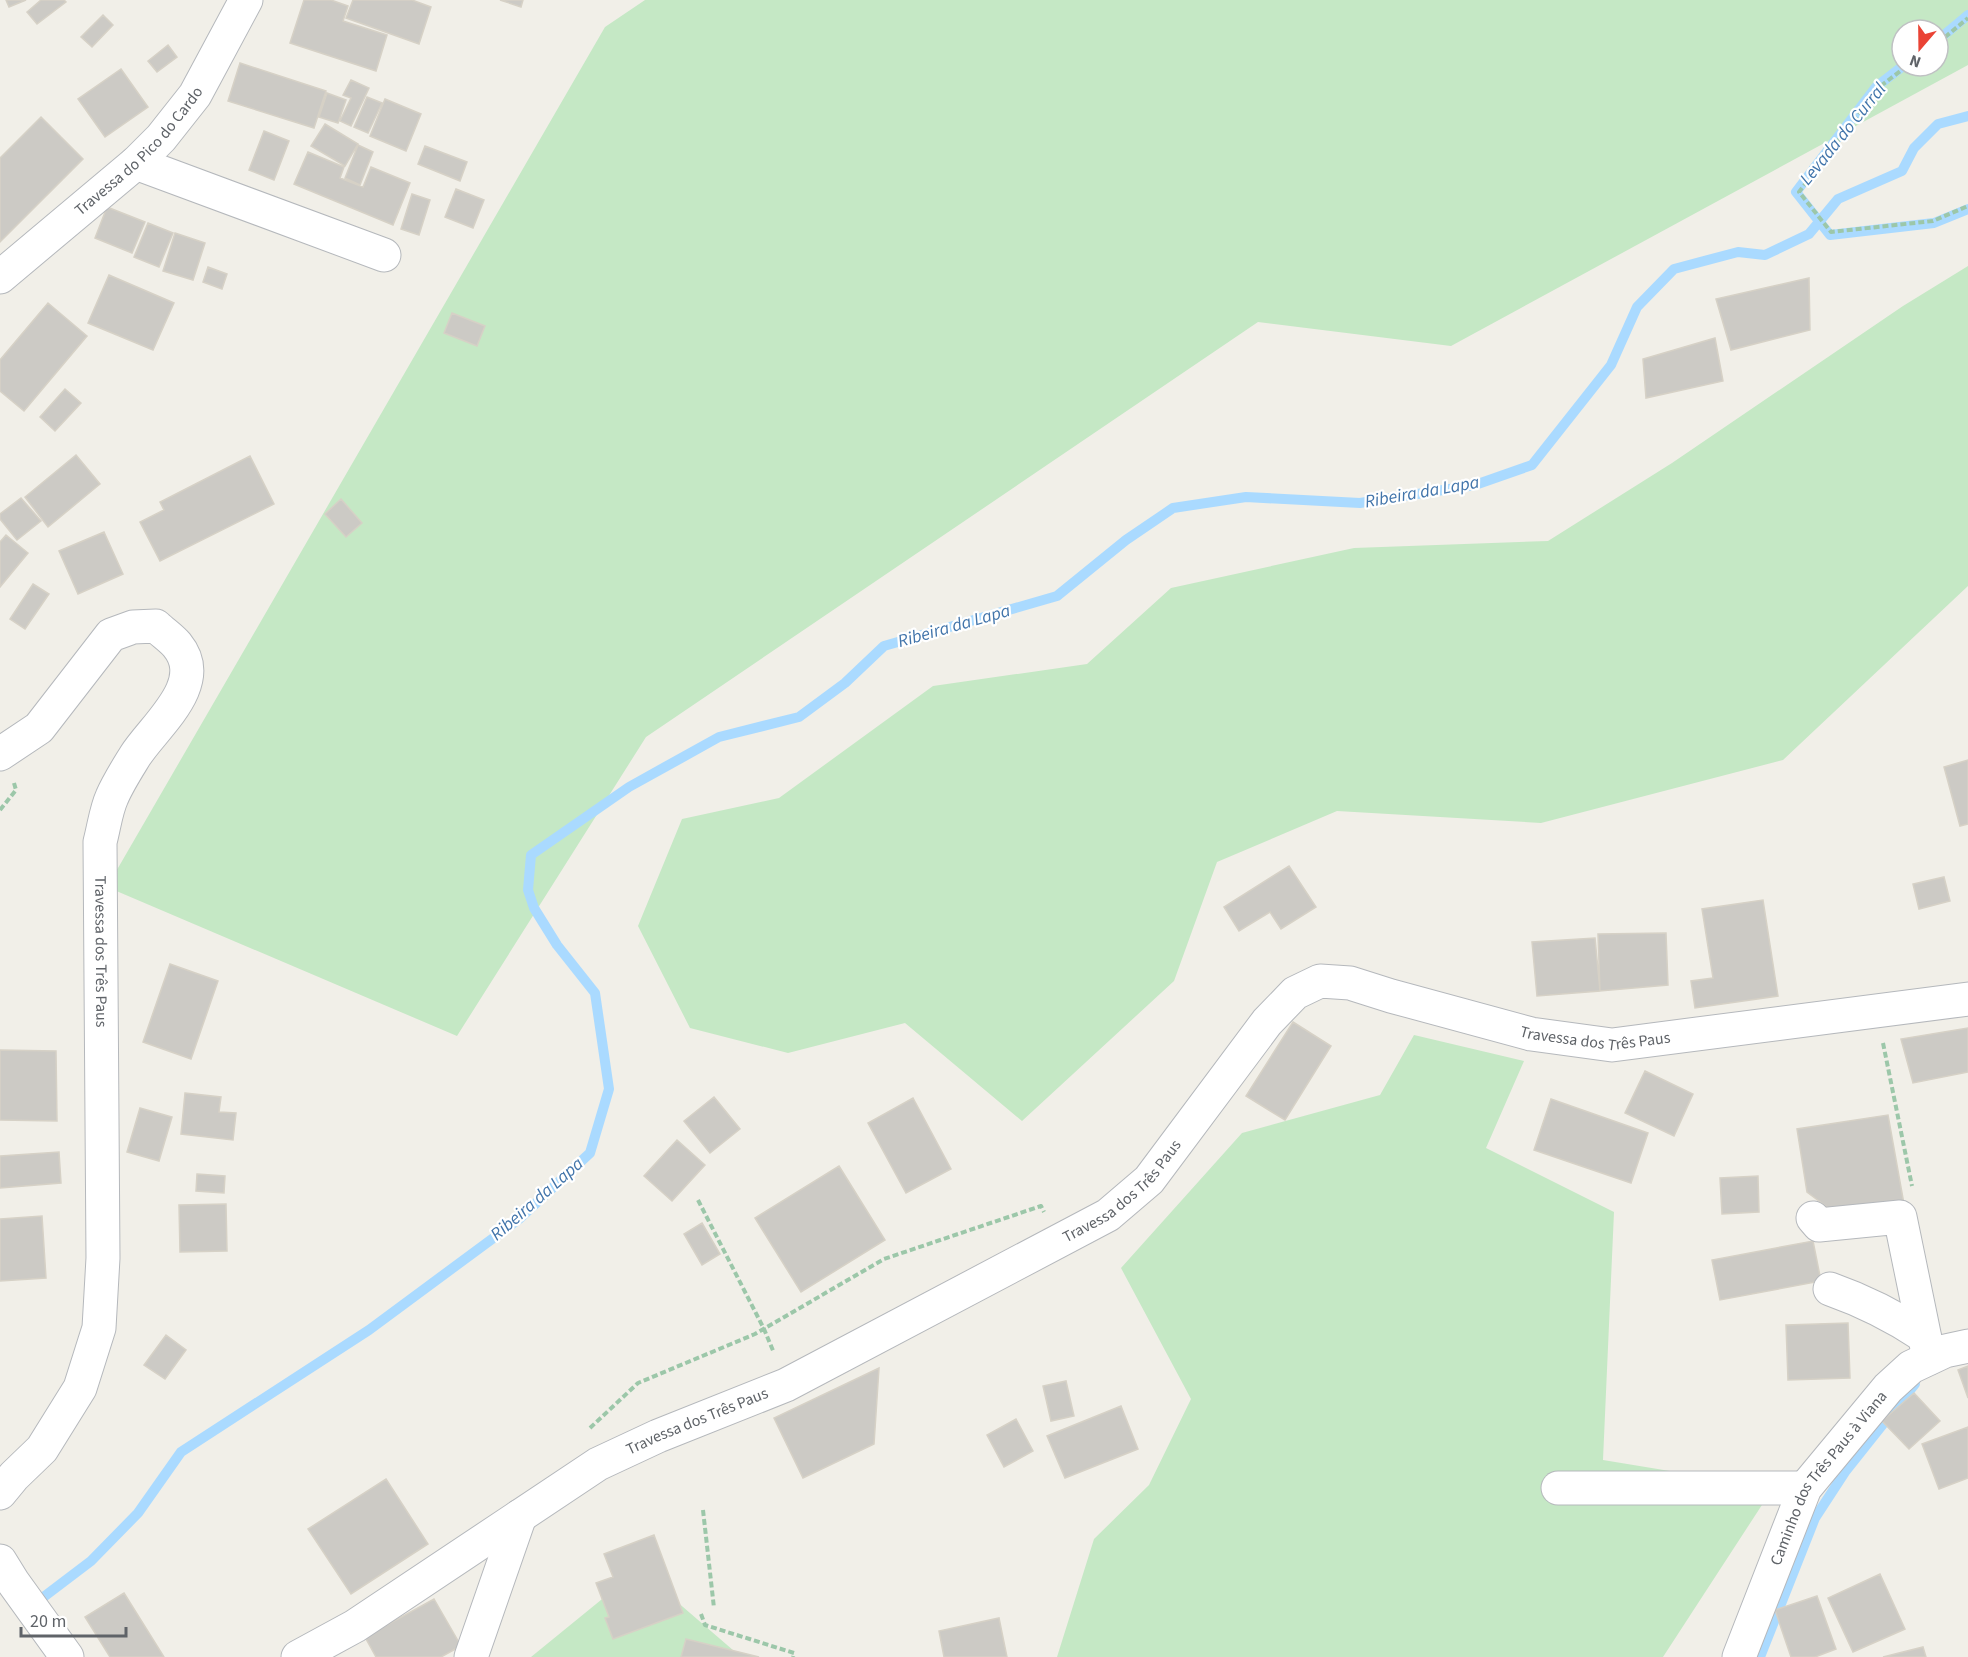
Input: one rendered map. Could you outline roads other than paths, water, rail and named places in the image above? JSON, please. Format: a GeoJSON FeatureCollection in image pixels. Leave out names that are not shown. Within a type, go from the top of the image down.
{"type":"FeatureCollection","features":[{"type":"Feature","properties":{"kind":"street","name":"Travessa do Pico do Cardo"},"geometry":{"type":"LineString","coordinates":[[0,277],[136,163],[161,138],[195,95],[246,0]]}},
{"type":"Feature","properties":{"kind":"street"},"geometry":{"type":"LineString","coordinates":[[136,163],[384,255]]}},
{"type":"Feature","properties":{"kind":"street","name":"Travessa dos Três Paus"},"geometry":{"type":"LineString","coordinates":[[0,754],[39,728],[111,635],[133,627],[156,626],[178,645],[185,663],[185,686],[175,707],[159,723],[136,755],[111,798],[100,842],[103,1258],[99,1328],[80,1388],[42,1449],[0,1493]]}},
{"type":"Feature","properties":{"kind":"street","name":"Travessa dos Três Paus"},"geometry":{"type":"LineString","coordinates":[[298,1657],[355,1626],[598,1464],[658,1436],[786,1385],[1108,1215],[1149,1180],[1267,1022],[1295,993],[1320,981],[1350,983],[1532,1034],[1612,1045],[1968,999]]}},
{"type":"Feature","properties":{"kind":"street"},"geometry":{"type":"LineString","coordinates":[[1813,1218],[1819,1225],[1900,1217],[1927,1347]]}},
{"type":"Feature","properties":{"kind":"street"},"geometry":{"type":"LineString","coordinates":[[1830,1289],[1899,1319],[1927,1347]]}},
{"type":"Feature","properties":{"kind":"street","name":"Caminho dos Três Paus à Viana"},"geometry":{"type":"LineString","coordinates":[[1740,1657],[1805,1488],[1888,1388],[1911,1367],[1927,1347],[1946,1351],[1968,1346]]}},
{"type":"Feature","properties":{"kind":"street"},"geometry":{"type":"LineString","coordinates":[[1558,1488],[1805,1488]]}},
{"type":"Feature","properties":{"kind":"street"},"geometry":{"type":"LineString","coordinates":[[471,1657],[520,1516]]}},
{"type":"Feature","properties":{"kind":"street"},"geometry":{"type":"LineString","coordinates":[[6,1571],[58,1645]]}},
{"type":"Feature","properties":{"kind":"waterway","name":"Levada do Curral"},"geometry":{"type":"LineString","coordinates":[[1950,30],[1968,15]]}},
{"type":"Feature","properties":{"kind":"waterway","name":"Levada do Curral"},"geometry":{"type":"LineString","coordinates":[[1890,76],[1876,87],[1796,192],[1830,235],[1934,223],[1968,209]]}},
{"type":"Feature","properties":{"kind":"waterway","name":"Ribeira da Lapa"},"geometry":{"type":"LineString","coordinates":[[33,1605],[91,1561],[138,1513],[181,1452],[369,1330],[519,1219],[590,1153],[609,1089],[595,993],[557,945],[534,908],[528,890],[531,855],[629,787],[719,737],[799,717],[845,683],[884,646],[1057,596],[1126,540],[1173,508],[1246,497],[1360,503],[1475,485],[1532,465],[1611,365],[1637,307],[1674,269],[1738,252],[1765,255],[1809,234],[1838,199],[1902,171],[1914,148],[1938,124],[1968,116]]}},
{"type":"Feature","properties":{"kind":"waterway"},"geometry":{"type":"LineString","coordinates":[[1760,1657],[1815,1518],[1845,1472],[1915,1384]]}}]}
